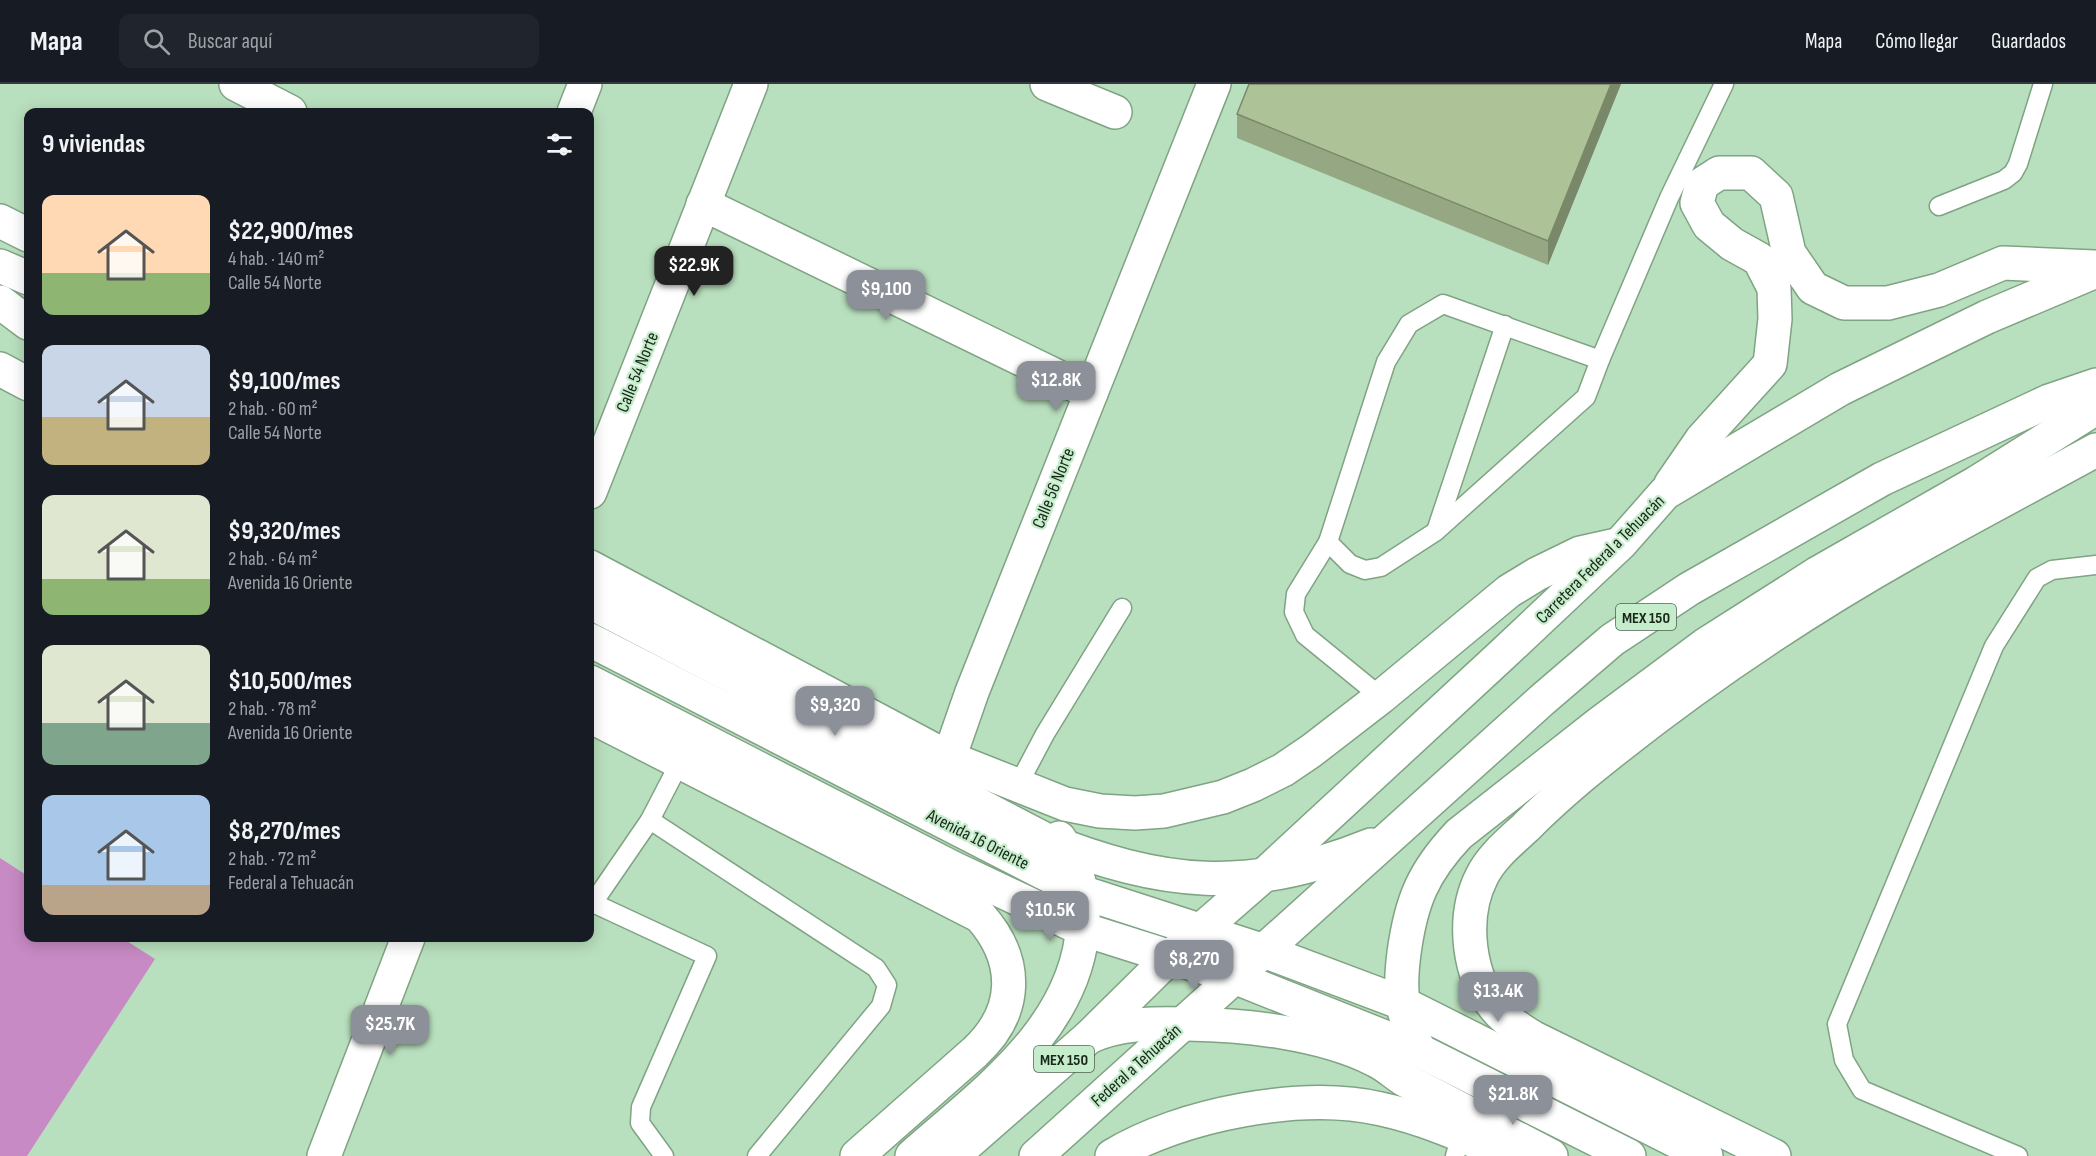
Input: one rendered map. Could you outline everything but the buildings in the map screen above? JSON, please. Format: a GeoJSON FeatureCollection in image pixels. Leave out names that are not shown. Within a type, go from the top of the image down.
{"type":"FeatureCollection","features":[{"type":"Feature","properties":{"kind":"main road"},"geometry":{"type":"LineString","coordinates":[[236,84],[282,108]]}},
{"type":"Feature","properties":{"kind":"main road"},"geometry":{"type":"LineString","coordinates":[[576,108],[585,84]]}},
{"type":"Feature","properties":{"kind":"main road","name":"Calle 54 Norte"},"geometry":{"type":"LineString","coordinates":[[594,482],[752,84]]}},
{"type":"Feature","properties":{"kind":"main road"},"geometry":{"type":"LineString","coordinates":[[1047,84],[1115,112]]}},
{"type":"Feature","properties":{"kind":"main road","name":"Calle 56 Norte"},"geometry":{"type":"LineString","coordinates":[[949,758],[972,692],[1214,84]]}},
{"type":"Feature","properties":{"kind":"main road"},"geometry":{"type":"LineString","coordinates":[[1665,493],[1702,439],[1770,364],[1775,319],[1774,288],[1759,259],[1732,244],[1709,225],[1697,203],[1702,184],[1719,173],[1751,173],[1776,196],[1790,253],[1813,288],[1844,303],[1888,303],[1939,290],[2003,263],[2096,269]]}},
{"type":"Feature","properties":{"kind":"main road"},"geometry":{"type":"LineString","coordinates":[[703,204],[1091,393]]}},
{"type":"Feature","properties":{"kind":"main road"},"geometry":{"type":"LineString","coordinates":[[0,221],[24,233]]}},
{"type":"Feature","properties":{"kind":"main road"},"geometry":{"type":"LineString","coordinates":[[0,266],[24,276]]}},
{"type":"Feature","properties":{"kind":"main road","name":"Carretera Federal a Tehuacán"},"geometry":{"type":"LineString","coordinates":[[1203,929],[1620,544],[1665,493],[1840,389],[1987,317],[2096,269]]}},
{"type":"Feature","properties":{"kind":"main road"},"geometry":{"type":"LineString","coordinates":[[0,302],[24,320]]}},
{"type":"Feature","properties":{"kind":"main road"},"geometry":{"type":"LineString","coordinates":[[0,369],[24,382]]}},
{"type":"Feature","properties":{"kind":"main road","name":"MEX 150"},"geometry":{"type":"LineString","coordinates":[[1264,951],[1542,700],[1612,640],[1689,589],[1882,479],[2049,401],[2096,385]]}},
{"type":"Feature","properties":{"kind":"main road"},"geometry":{"type":"LineString","coordinates":[[1420,1051],[1412,1036],[1402,1004],[1401,987],[1408,923],[1416,896],[1428,872],[1459,834],[1600,723],[1705,645],[1818,573],[1976,483],[2096,408]]}},
{"type":"Feature","properties":{"kind":"main road"},"geometry":{"type":"LineString","coordinates":[[1774,1156],[1515,1027],[1486,993],[1477,975],[1472,955],[1471,912],[1482,876],[1501,850],[1561,794],[1661,714],[1731,664],[1792,623],[1899,558],[2096,450]]}},
{"type":"Feature","properties":{"kind":"main road"},"geometry":{"type":"LineString","coordinates":[[594,603],[672,628],[949,758],[1008,783],[1065,804],[1100,811],[1135,813],[1192,806],[1223,797],[1283,770],[1381,697],[1509,591],[1580,553],[1620,544]]}},
{"type":"Feature","properties":{"kind":"main road"},"geometry":{"type":"LineString","coordinates":[[594,570],[672,628],[998,816],[1066,848],[1124,867],[1161,875],[1217,880],[1263,876],[1330,860],[1389,837]]}},
{"type":"Feature","properties":{"kind":"main road"},"geometry":{"type":"LineString","coordinates":[[652,672],[672,628]]}},
{"type":"Feature","properties":{"kind":"main road","name":"Avenida 16 Oriente"},"geometry":{"type":"LineString","coordinates":[[594,642],[1081,892],[1203,929],[1402,1004],[1706,1156]]}},
{"type":"Feature","properties":{"kind":"main road","name":"Avenida 16 Oriente"},"geometry":{"type":"LineString","coordinates":[[594,684],[953,868],[1082,929],[1234,977],[1420,1051],[1629,1156]]}},
{"type":"Feature","properties":{"kind":"main road"},"geometry":{"type":"LineString","coordinates":[[594,718],[980,916],[992,930],[1001,945],[1007,963],[1009,984],[1006,1005],[999,1025],[988,1040],[858,1156]]}},
{"type":"Feature","properties":{"kind":"main road"},"geometry":{"type":"LineString","coordinates":[[912,1156],[1005,1074],[1027,1051],[1046,1026],[1073,978],[1079,954],[1083,910],[1076,869],[1052,827],[1008,783]]}},
{"type":"Feature","properties":{"kind":"main road","name":"MEX 150"},"geometry":{"type":"LineString","coordinates":[[953,1156],[1089,1037],[1170,957],[1203,929]]}},
{"type":"Feature","properties":{"kind":"main road"},"geometry":{"type":"LineString","coordinates":[[324,1156],[406,942]]}},
{"type":"Feature","properties":{"kind":"main road","name":"Federal a Tehuacán"},"geometry":{"type":"LineString","coordinates":[[1036,1156],[1264,951]]}},
{"type":"Feature","properties":{"kind":"main road"},"geometry":{"type":"LineString","coordinates":[[1089,1037],[1102,1031],[1125,1027],[1212,1025],[1278,1032],[1345,1048],[1375,1060],[1402,1078],[1551,1156]]}},
{"type":"Feature","properties":{"kind":"main road"},"geometry":{"type":"LineString","coordinates":[[1112,1156],[1148,1137],[1181,1125],[1255,1108],[1296,1104],[1337,1104],[1379,1108],[1458,1145],[1509,1156]]}},
{"type":"Feature","properties":{"kind":"lane"},"geometry":{"type":"LineString","coordinates":[[1328,542],[1350,564],[1365,570],[1381,567],[1435,532],[1586,397],[1669,198],[1724,84]]}},
{"type":"Feature","properties":{"kind":"lane"},"geometry":{"type":"LineString","coordinates":[[1939,206],[2004,180],[2013,173],[2018,164],[2043,84]]}},
{"type":"Feature","properties":{"kind":"lane"},"geometry":{"type":"LineString","coordinates":[[1381,697],[1305,635],[1293,612],[1296,594],[1328,542],[1386,362],[1409,324],[1443,304],[1600,360]]}},
{"type":"Feature","properties":{"kind":"lane"},"geometry":{"type":"LineString","coordinates":[[1435,532],[1505,325]]}},
{"type":"Feature","properties":{"kind":"lane"},"geometry":{"type":"LineString","coordinates":[[2018,1156],[1862,1090],[1845,1060],[1837,1024],[1994,646],[2037,578],[2052,570],[2096,565]]}},
{"type":"Feature","properties":{"kind":"lane"},"geometry":{"type":"LineString","coordinates":[[1008,783],[1045,734],[1122,608]]}},
{"type":"Feature","properties":{"kind":"lane"},"geometry":{"type":"LineString","coordinates":[[594,902],[650,820],[680,762]]}},
{"type":"Feature","properties":{"kind":"lane"},"geometry":{"type":"LineString","coordinates":[[650,820],[876,968],[887,986],[881,1005],[757,1156]]}},
{"type":"Feature","properties":{"kind":"lane"},"geometry":{"type":"LineString","coordinates":[[594,903],[707,956],[641,1107],[640,1123],[664,1156]]}},
{"type":"Feature","properties":{"kind":"shaded area"},"geometry":{"type":"Polygon","coordinates":[[[0,858],[24,873],[24,942],[128,942],[155,959],[27,1156],[0,1156],[0,858]]]}}]}
